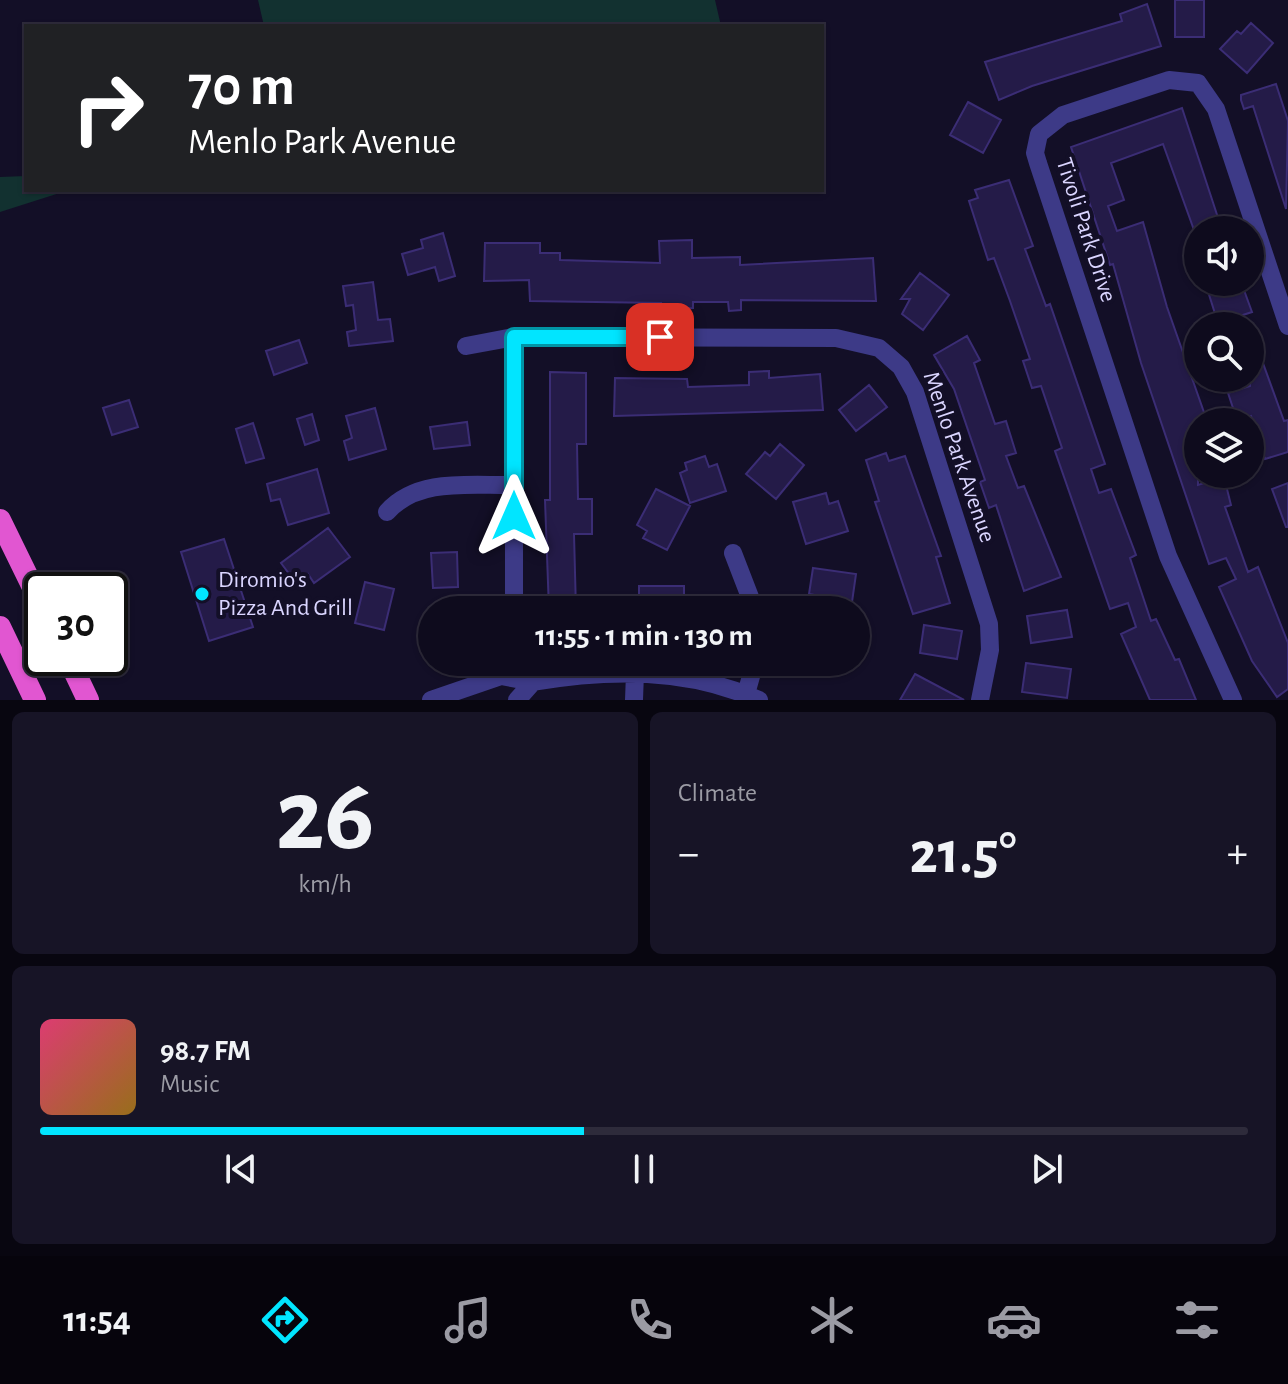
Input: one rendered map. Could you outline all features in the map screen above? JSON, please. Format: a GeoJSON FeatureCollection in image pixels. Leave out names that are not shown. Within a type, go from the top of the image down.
{"type":"FeatureCollection","features":[{"type":"Feature","properties":{"kind":"highway"},"geometry":{"type":"LineString","coordinates":[[0,520],[25,572]]}},
{"type":"Feature","properties":{"kind":"highway"},"geometry":{"type":"LineString","coordinates":[[0,627],[35,700]]}},
{"type":"Feature","properties":{"kind":"highway"},"geometry":{"type":"LineString","coordinates":[[77,676],[88,700]]}},
{"type":"Feature","properties":{"kind":"street","name":"Tivoli Park Drive"},"geometry":{"type":"LineString","coordinates":[[1233,700],[1168,556],[1038,163],[1036,142],[1039,134],[1063,115],[1169,80],[1198,83],[1216,109],[1288,326]]}},
{"type":"Feature","properties":{"kind":"street","name":"Menlo Park Avenue"},"geometry":{"type":"LineString","coordinates":[[466,346],[514,337],[836,338],[866,343],[890,356],[915,392],[985,609],[990,650],[980,700]]}},
{"type":"Feature","properties":{"kind":"street"},"geometry":{"type":"LineString","coordinates":[[514,337],[514,596]]}},
{"type":"Feature","properties":{"kind":"street"},"geometry":{"type":"LineString","coordinates":[[387,512],[407,495],[420,490],[515,485]]}},
{"type":"Feature","properties":{"kind":"street"},"geometry":{"type":"LineString","coordinates":[[733,553],[750,596]]}},
{"type":"Feature","properties":{"kind":"street"},"geometry":{"type":"LineString","coordinates":[[431,700],[489,676]]}},
{"type":"Feature","properties":{"kind":"street"},"geometry":{"type":"LineString","coordinates":[[521,676],[533,682],[573,676]]}},
{"type":"Feature","properties":{"kind":"street"},"geometry":{"type":"LineString","coordinates":[[529,676],[533,682]]}},
{"type":"Feature","properties":{"kind":"street"},"geometry":{"type":"LineString","coordinates":[[634,700],[635,676]]}},
{"type":"Feature","properties":{"kind":"street"},"geometry":{"type":"LineString","coordinates":[[659,676],[699,681],[752,697],[754,676]]}},
{"type":"Feature","properties":{"kind":"street"},"geometry":{"type":"LineString","coordinates":[[517,700],[533,682]]}},
{"type":"Feature","properties":{"kind":"green space"},"geometry":{"type":"Polygon","coordinates":[[[258,0],[715,0],[721,24],[264,24],[258,0]]]}},
{"type":"Feature","properties":{"kind":"green space"},"geometry":{"type":"Polygon","coordinates":[[[24,176],[24,192],[63,192],[0,212],[0,177],[24,176]]]}},
{"type":"Feature","properties":{"kind":"building"},"geometry":{"type":"Polygon","coordinates":[[[1175,0],[1204,0],[1204,37],[1175,37],[1175,0]]]}},
{"type":"Feature","properties":{"kind":"building"},"geometry":{"type":"Polygon","coordinates":[[[1147,4],[1161,46],[1032,86],[999,100],[985,62],[1122,21],[1120,14],[1147,4]]]}},
{"type":"Feature","properties":{"kind":"building"},"geometry":{"type":"Polygon","coordinates":[[[1251,23],[1273,43],[1247,73],[1220,49],[1237,31],[1241,34],[1251,23]]]}},
{"type":"Feature","properties":{"kind":"building"},"geometry":{"type":"Polygon","coordinates":[[[1276,84],[1288,121],[1286,209],[1253,106],[1244,109],[1241,100],[1241,95],[1276,84]]]}},
{"type":"Feature","properties":{"kind":"building"},"geometry":{"type":"Polygon","coordinates":[[[968,102],[1001,120],[983,153],[950,135],[968,102]]]}},
{"type":"Feature","properties":{"kind":"building"},"geometry":{"type":"Polygon","coordinates":[[[1182,108],[1217,216],[1189,216],[1163,144],[1111,163],[1124,200],[1108,206],[1117,231],[1143,222],[1184,355],[1184,392],[1197,392],[1202,408],[1184,408],[1184,488],[1227,488],[1231,505],[1225,507],[1248,572],[1258,567],[1288,643],[1288,689],[1277,697],[1252,661],[1219,587],[1236,579],[1226,558],[1209,564],[1141,363],[1113,264],[1110,265],[1071,147],[1182,108]]]}},
{"type":"Feature","properties":{"kind":"building"},"geometry":{"type":"Polygon","coordinates":[[[1009,180],[1033,246],[1025,249],[1046,306],[1050,304],[1105,464],[1091,469],[1099,493],[1111,489],[1136,555],[1130,558],[1151,621],[1156,619],[1175,660],[1179,659],[1196,700],[1150,700],[1121,634],[1136,627],[1128,603],[1110,609],[1055,451],[1062,448],[1041,386],[1032,388],[1023,361],[1030,359],[994,258],[988,260],[969,201],[978,198],[975,190],[1009,180]]]}},
{"type":"Feature","properties":{"kind":"building"},"geometry":{"type":"Polygon","coordinates":[[[443,233],[455,276],[439,281],[435,267],[408,275],[402,254],[423,248],[421,240],[443,233]]]}},
{"type":"Feature","properties":{"kind":"building"},"geometry":{"type":"Polygon","coordinates":[[[692,240],[692,258],[740,257],[740,265],[873,258],[876,301],[741,300],[741,310],[729,311],[728,302],[693,302],[693,308],[661,310],[661,303],[530,301],[529,280],[484,281],[485,243],[540,243],[540,253],[560,253],[560,260],[660,263],[659,241],[692,240]]]}},
{"type":"Feature","properties":{"kind":"building"},"geometry":{"type":"Polygon","coordinates":[[[920,273],[949,295],[923,330],[902,314],[910,299],[901,299],[920,273]]]}},
{"type":"Feature","properties":{"kind":"building"},"geometry":{"type":"Polygon","coordinates":[[[373,282],[378,320],[390,319],[393,341],[349,346],[347,332],[356,330],[353,305],[346,306],[343,286],[373,282]]]}},
{"type":"Feature","properties":{"kind":"building"},"geometry":{"type":"Polygon","coordinates":[[[1209,296],[1246,296],[1252,312],[1215,312],[1209,296]]]}},
{"type":"Feature","properties":{"kind":"building"},"geometry":{"type":"Polygon","coordinates":[[[967,336],[980,360],[974,363],[995,424],[1006,421],[1016,453],[1006,456],[1018,488],[1024,486],[1061,577],[1024,591],[996,505],[989,508],[980,482],[985,480],[954,389],[934,355],[967,336]]]}},
{"type":"Feature","properties":{"kind":"building"},"geometry":{"type":"Polygon","coordinates":[[[299,340],[307,363],[274,375],[266,351],[299,340]]]}},
{"type":"Feature","properties":{"kind":"building"},"geometry":{"type":"Polygon","coordinates":[[[1264,366],[1284,421],[1288,420],[1288,452],[1265,459],[1264,408],[1233,408],[1228,393],[1264,392],[1264,366]]]}},
{"type":"Feature","properties":{"kind":"building"},"geometry":{"type":"Polygon","coordinates":[[[769,371],[769,378],[820,374],[823,410],[614,416],[615,378],[687,379],[688,387],[749,385],[749,372],[769,371]]]}},
{"type":"Feature","properties":{"kind":"building"},"geometry":{"type":"Polygon","coordinates":[[[550,372],[586,373],[586,444],[577,444],[578,499],[592,499],[592,534],[574,534],[576,596],[548,596],[545,500],[550,500],[550,372]]]}},
{"type":"Feature","properties":{"kind":"building"},"geometry":{"type":"Polygon","coordinates":[[[869,385],[887,407],[856,431],[839,410],[869,385]]]}},
{"type":"Feature","properties":{"kind":"building"},"geometry":{"type":"Polygon","coordinates":[[[129,400],[138,427],[112,435],[103,408],[129,400]]]}},
{"type":"Feature","properties":{"kind":"building"},"geometry":{"type":"Polygon","coordinates":[[[375,408],[386,449],[349,460],[344,441],[352,438],[346,416],[375,408]]]}},
{"type":"Feature","properties":{"kind":"building"},"geometry":{"type":"Polygon","coordinates":[[[312,414],[319,440],[305,445],[297,419],[312,414]]]}},
{"type":"Feature","properties":{"kind":"building"},"geometry":{"type":"Polygon","coordinates":[[[467,422],[470,445],[434,449],[430,427],[467,422]]]}},
{"type":"Feature","properties":{"kind":"building"},"geometry":{"type":"Polygon","coordinates":[[[253,423],[264,458],[246,463],[236,429],[253,423]]]}},
{"type":"Feature","properties":{"kind":"building"},"geometry":{"type":"Polygon","coordinates":[[[780,444],[804,465],[776,499],[746,474],[765,452],[770,456],[780,444]]]}},
{"type":"Feature","properties":{"kind":"building"},"geometry":{"type":"Polygon","coordinates":[[[886,453],[889,461],[905,456],[941,556],[936,557],[950,603],[913,614],[875,502],[879,501],[866,460],[886,453]]]}},
{"type":"Feature","properties":{"kind":"building"},"geometry":{"type":"Polygon","coordinates":[[[705,456],[709,467],[717,464],[726,491],[690,503],[680,473],[687,470],[685,463],[705,456]]]}},
{"type":"Feature","properties":{"kind":"building"},"geometry":{"type":"Polygon","coordinates":[[[317,469],[329,513],[288,525],[280,499],[271,501],[267,484],[317,469]]]}},
{"type":"Feature","properties":{"kind":"building"},"geometry":{"type":"Polygon","coordinates":[[[1288,483],[1288,527],[1286,527],[1272,489],[1288,483]]]}},
{"type":"Feature","properties":{"kind":"building"},"geometry":{"type":"Polygon","coordinates":[[[656,489],[690,506],[667,550],[643,538],[647,531],[637,525],[656,489]]]}},
{"type":"Feature","properties":{"kind":"building"},"geometry":{"type":"Polygon","coordinates":[[[826,493],[829,504],[838,501],[848,531],[806,544],[793,502],[826,493]]]}},
{"type":"Feature","properties":{"kind":"building"},"geometry":{"type":"Polygon","coordinates":[[[328,528],[350,557],[314,583],[308,574],[296,583],[281,563],[328,528]]]}},
{"type":"Feature","properties":{"kind":"building"},"geometry":{"type":"Polygon","coordinates":[[[224,539],[253,627],[209,641],[181,552],[224,539]]]}},
{"type":"Feature","properties":{"kind":"building"},"geometry":{"type":"Polygon","coordinates":[[[457,552],[458,587],[433,588],[431,553],[457,552]]]}},
{"type":"Feature","properties":{"kind":"building"},"geometry":{"type":"Polygon","coordinates":[[[813,568],[856,574],[853,596],[809,594],[813,568]]]}},
{"type":"Feature","properties":{"kind":"building"},"geometry":{"type":"Polygon","coordinates":[[[365,582],[394,589],[384,630],[355,623],[365,582]]]}},
{"type":"Feature","properties":{"kind":"building"},"geometry":{"type":"Polygon","coordinates":[[[639,586],[684,586],[684,596],[639,596],[639,586]]]}},
{"type":"Feature","properties":{"kind":"building"},"geometry":{"type":"Polygon","coordinates":[[[1067,610],[1072,637],[1031,643],[1027,616],[1067,610]]]}},
{"type":"Feature","properties":{"kind":"building"},"geometry":{"type":"Polygon","coordinates":[[[924,625],[962,631],[957,659],[920,653],[924,625]]]}},
{"type":"Feature","properties":{"kind":"building"},"geometry":{"type":"Polygon","coordinates":[[[1026,663],[1071,669],[1067,698],[1022,692],[1026,663]]]}},
{"type":"Feature","properties":{"kind":"building"},"geometry":{"type":"Polygon","coordinates":[[[915,674],[964,700],[900,700],[915,674]]]}},
{"type":"Feature","properties":{"kind":"place","name":"Diromio's Pizza And Grill"},"geometry":{"type":"Point","coordinates":[202,594]}},
{"type":"Feature","properties":{"kind":"route"},"geometry":{"type":"LineString","coordinates":[[514,516],[514,337],[660,337]]}}]}
